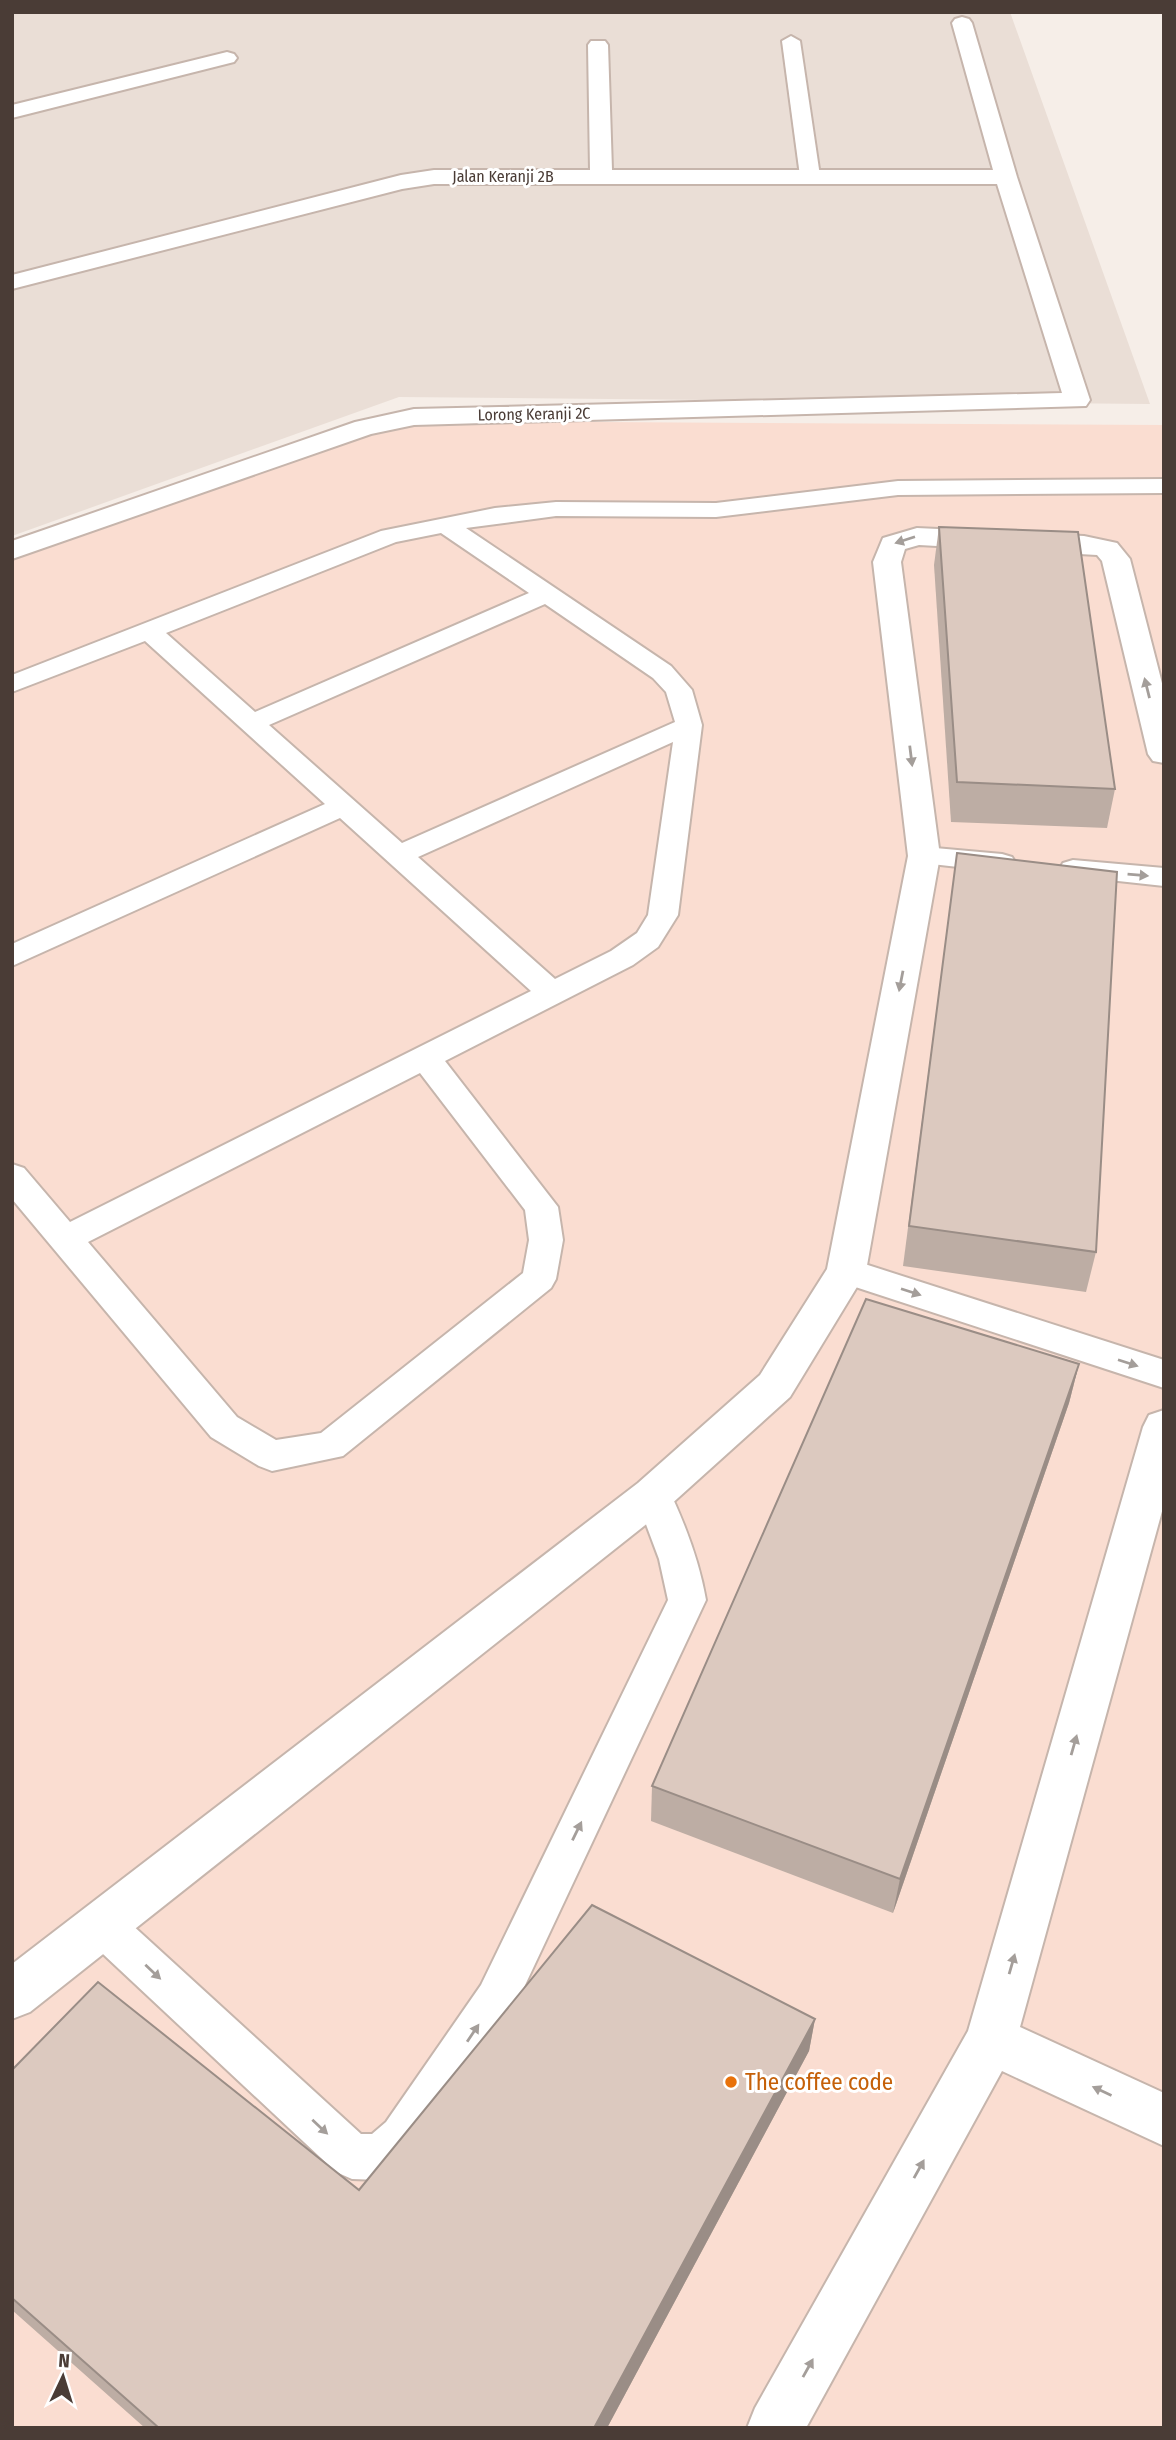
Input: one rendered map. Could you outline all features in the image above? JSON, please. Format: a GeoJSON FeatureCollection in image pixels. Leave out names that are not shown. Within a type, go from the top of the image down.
{"type":"FeatureCollection","features":[{"type":"Feature","properties":{"kind":"street"},"geometry":{"type":"LineString","coordinates":[[962,23],[1006,177]]}},
{"type":"Feature","properties":{"kind":"street"},"geometry":{"type":"LineString","coordinates":[[598,45],[601,175]]}},
{"type":"Feature","properties":{"kind":"street"},"geometry":{"type":"LineString","coordinates":[[12,112],[227,58]]}},
{"type":"Feature","properties":{"kind":"street","name":"Jalan Keranji 2B"},"geometry":{"type":"LineString","coordinates":[[12,282],[401,182],[434,177],[1006,177]]}},
{"type":"Feature","properties":{"kind":"street","name":"Lorong Keranji 2C"},"geometry":{"type":"LineString","coordinates":[[12,551],[365,428],[414,417],[1077,400],[1006,177]]}},
{"type":"Feature","properties":{"kind":"street"},"geometry":{"type":"LineString","coordinates":[[12,1995],[653,1495],[775,1386],[846,1271],[924,856],[887,562],[893,544],[917,536],[1084,544],[1107,549],[1116,559],[1164,754]]}},
{"type":"Feature","properties":{"kind":"street"},"geometry":{"type":"LineString","coordinates":[[775,2428],[991,2040],[1164,1427]]}},
{"type":"Feature","properties":{"kind":"street"},"geometry":{"type":"LineString","coordinates":[[991,2040],[1164,2120]]}},
{"type":"Feature","properties":{"kind":"lane"},"geometry":{"type":"LineString","coordinates":[[791,41],[810,176]]}},
{"type":"Feature","properties":{"kind":"lane"},"geometry":{"type":"LineString","coordinates":[[12,684],[390,536],[495,515],[556,509],[716,510],[898,488],[1164,486]]}},
{"type":"Feature","properties":{"kind":"lane"},"geometry":{"type":"LineString","coordinates":[[65,1239],[622,958],[648,940],[663,915],[689,725],[679,690],[662,672],[445,525]]}},
{"type":"Feature","properties":{"kind":"lane"},"geometry":{"type":"LineString","coordinates":[[251,723],[547,594]]}},
{"type":"Feature","properties":{"kind":"lane"},"geometry":{"type":"LineString","coordinates":[[149,631],[552,993]]}},
{"type":"Feature","properties":{"kind":"lane"},"geometry":{"type":"LineString","coordinates":[[400,856],[689,725]]}},
{"type":"Feature","properties":{"kind":"lane"},"geometry":{"type":"LineString","coordinates":[[12,956],[344,806]]}},
{"type":"Feature","properties":{"kind":"lane"},"geometry":{"type":"LineString","coordinates":[[924,856],[1164,877]]}},
{"type":"Feature","properties":{"kind":"lane"},"geometry":{"type":"LineString","coordinates":[[12,1176],[224,1427],[272,1456],[330,1446],[539,1279],[546,1240],[541,1207],[425,1057]]}},
{"type":"Feature","properties":{"kind":"lane"},"geometry":{"type":"LineString","coordinates":[[846,1271],[1164,1374]]}},
{"type":"Feature","properties":{"kind":"lane"},"geometry":{"type":"LineString","coordinates":[[103,1926],[352,2156],[380,2157],[402,2138],[496,2000],[687,1600],[684,1572],[653,1495]]}},
{"type":"Feature","properties":{"kind":"shaded area"},"geometry":{"type":"Polygon","coordinates":[[[12,12],[1010,12],[1150,404],[399,397],[12,536],[12,12]]]}},
{"type":"Feature","properties":{"kind":"shaded area"},"geometry":{"type":"Polygon","coordinates":[[[390,421],[1164,425],[1164,2428],[12,2428],[12,556],[390,421]]]}},
{"type":"Feature","properties":{"kind":"building"},"geometry":{"type":"Polygon","coordinates":[[[939,527],[1078,532],[1115,789],[957,782],[939,527]]]}},
{"type":"Feature","properties":{"kind":"building"},"geometry":{"type":"Polygon","coordinates":[[[957,853],[1117,872],[1096,1252],[909,1226],[957,853]]]}},
{"type":"Feature","properties":{"kind":"building"},"geometry":{"type":"Polygon","coordinates":[[[866,1299],[1079,1364],[900,1879],[652,1786],[866,1299]]]}},
{"type":"Feature","properties":{"kind":"building"},"geometry":{"type":"Polygon","coordinates":[[[592,1905],[815,2019],[594,2428],[159,2428],[12,2298],[12,2070],[98,1982],[359,2190],[592,1905]]]}},
{"type":"Feature","properties":{"kind":"place","name":"The coffee code"},"geometry":{"type":"Point","coordinates":[731,2082]}}]}
